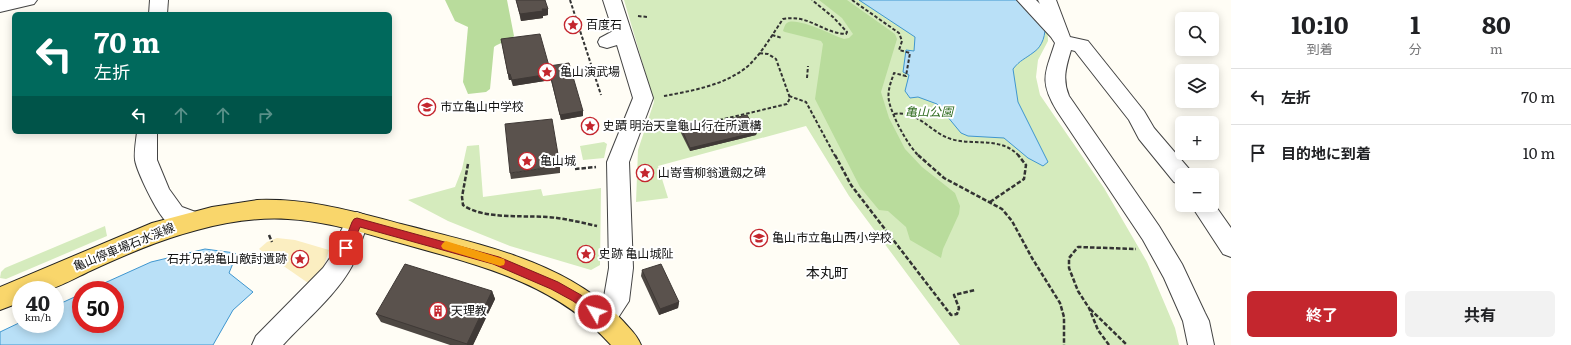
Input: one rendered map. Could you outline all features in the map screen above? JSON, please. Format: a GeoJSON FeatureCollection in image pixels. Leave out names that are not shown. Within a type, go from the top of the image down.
{"type":"FeatureCollection","features":[{"type":"Feature","properties":{"kind":"main road","name":"亀山停車場石水渓線"},"geometry":{"type":"LineString","coordinates":[[0,299],[152,233],[193,221],[234,212],[275,209],[318,214],[357,222],[495,260],[529,273],[577,298],[603,319],[628,345]]}},
{"type":"Feature","properties":{"kind":"street"},"geometry":{"type":"LineString","coordinates":[[0,6],[28,0]]}},
{"type":"Feature","properties":{"kind":"street"},"geometry":{"type":"LineString","coordinates":[[158,12],[160,0]]}},
{"type":"Feature","properties":{"kind":"street"},"geometry":{"type":"LineString","coordinates":[[603,319],[616,301],[621,268],[618,162],[642,98],[615,38],[612,0]]}},
{"type":"Feature","properties":{"kind":"street"},"geometry":{"type":"LineString","coordinates":[[1026,0],[1062,39],[1080,45],[1137,116],[1146,133],[1175,168]]}},
{"type":"Feature","properties":{"kind":"street"},"geometry":{"type":"LineString","coordinates":[[1047,0],[1062,39],[1053,78],[1056,93],[1128,196],[1151,233],[1173,272],[1196,321],[1201,345]]}},
{"type":"Feature","properties":{"kind":"street"},"geometry":{"type":"LineString","coordinates":[[147,134],[146,160],[160,193],[174,214],[181,218],[193,221]]}},
{"type":"Feature","properties":{"kind":"street"},"geometry":{"type":"LineString","coordinates":[[1207,212],[1231,247]]}},
{"type":"Feature","properties":{"kind":"street"},"geometry":{"type":"LineString","coordinates":[[265,345],[332,276],[343,259],[357,222]]}},
{"type":"Feature","properties":{"kind":"path"},"geometry":{"type":"LineString","coordinates":[[570,0],[600,96]]}},
{"type":"Feature","properties":{"kind":"path"},"geometry":{"type":"LineString","coordinates":[[659,96],[703,88],[743,69],[758,53],[783,20],[801,18],[836,33],[846,34],[847,32],[833,17],[812,0]]}},
{"type":"Feature","properties":{"kind":"path"},"geometry":{"type":"LineString","coordinates":[[852,0],[899,33],[902,41],[899,50],[910,53],[906,76],[894,73],[889,89],[889,101],[904,137],[914,151],[944,178],[1002,209],[1012,221],[1032,258],[1060,303],[1064,317],[1064,345]]}},
{"type":"Feature","properties":{"kind":"path"},"geometry":{"type":"LineString","coordinates":[[772,35],[782,38]]}},
{"type":"Feature","properties":{"kind":"path"},"geometry":{"type":"LineString","coordinates":[[682,129],[787,104],[789,96],[776,59],[767,53],[758,53]]}},
{"type":"Feature","properties":{"kind":"path"},"geometry":{"type":"LineString","coordinates":[[807,78],[808,66]]}},
{"type":"Feature","properties":{"kind":"path"},"geometry":{"type":"LineString","coordinates":[[789,96],[806,102],[851,185],[951,315],[957,314],[959,308],[954,295],[975,290]]}},
{"type":"Feature","properties":{"kind":"path"},"geometry":{"type":"LineString","coordinates":[[894,114],[901,112],[909,113],[942,136],[956,141],[995,143],[1009,148],[1020,156],[1026,165],[1024,179],[990,202]]}},
{"type":"Feature","properties":{"kind":"path"},"geometry":{"type":"LineString","coordinates":[[468,164],[462,197],[463,205],[471,211],[483,214],[557,218],[599,226]]}},
{"type":"Feature","properties":{"kind":"path"},"geometry":{"type":"LineString","coordinates":[[575,169],[597,167]]}},
{"type":"Feature","properties":{"kind":"path"},"geometry":{"type":"LineString","coordinates":[[269,235],[272,242]]}},
{"type":"Feature","properties":{"kind":"path"},"geometry":{"type":"LineString","coordinates":[[1109,345],[1098,330],[1089,308],[1078,291],[1069,268],[1069,258],[1072,252],[1078,247],[1142,250]]}},
{"type":"Feature","properties":{"kind":"path"},"geometry":{"type":"LineString","coordinates":[[1089,308],[1127,345]]}},
{"type":"Feature","properties":{"kind":"green space"},"geometry":{"type":"Polygon","coordinates":[[[445,0],[507,0],[514,36],[510,40],[494,47],[490,89],[486,92],[468,94],[463,82],[468,27],[455,21],[445,0]]]}},
{"type":"Feature","properties":{"kind":"green space","name":"亀山公園"},"geometry":{"type":"Polygon","coordinates":[[[624,0],[1042,0],[1047,15],[1048,41],[1038,60],[1036,77],[1040,95],[1104,188],[1147,262],[1175,328],[1179,345],[960,345],[849,196],[806,126],[658,166],[668,198],[636,202],[638,150],[654,102],[624,0]]]}},
{"type":"Feature","properties":{"kind":"green space"},"geometry":{"type":"Polygon","coordinates":[[[819,0],[847,0],[895,34],[897,39],[881,92],[889,118],[905,149],[922,167],[955,193],[960,206],[959,214],[943,249],[941,258],[910,240],[906,227],[888,211],[879,210],[860,187],[815,99],[823,44],[821,41],[783,31],[785,25],[787,23],[798,22],[815,27],[844,39],[849,38],[853,34],[842,18],[819,0]]]}},
{"type":"Feature","properties":{"kind":"green space"},"geometry":{"type":"Polygon","coordinates":[[[604,142],[607,144],[604,158],[583,160],[580,146],[604,142]]]}},
{"type":"Feature","properties":{"kind":"green space"},"geometry":{"type":"Polygon","coordinates":[[[479,145],[483,197],[541,189],[543,196],[601,188],[600,265],[591,270],[510,246],[448,221],[408,200],[455,187],[462,169],[467,146],[479,145]]]}},
{"type":"Feature","properties":{"kind":"green space"},"geometry":{"type":"Polygon","coordinates":[[[105,226],[107,236],[6,279],[0,278],[1,272],[5,268],[105,226]]]}},
{"type":"Feature","properties":{"kind":"sand"},"geometry":{"type":"Polygon","coordinates":[[[277,238],[295,240],[329,250],[322,272],[311,285],[259,249],[267,242],[277,238]]]}},
{"type":"Feature","properties":{"kind":"water"},"geometry":{"type":"Polygon","coordinates":[[[859,0],[1023,0],[1042,21],[1045,31],[1043,40],[1037,50],[1013,69],[1018,102],[1048,162],[1043,166],[1028,158],[1004,138],[968,136],[961,133],[937,104],[918,97],[910,98],[905,91],[909,75],[903,72],[906,50],[914,51],[915,37],[859,0]]]}},
{"type":"Feature","properties":{"kind":"water"},"geometry":{"type":"Polygon","coordinates":[[[205,249],[235,253],[236,256],[229,273],[253,292],[233,310],[213,345],[0,345],[0,332],[12,326],[12,333],[64,333],[64,302],[72,298],[72,333],[124,333],[124,281],[109,281],[151,262],[205,249]]]}},
{"type":"Feature","properties":{"kind":"building"},"geometry":{"type":"Polygon","coordinates":[[[516,0],[545,0],[548,9],[520,14],[516,0]]]}},
{"type":"Feature","properties":{"kind":"building"},"geometry":{"type":"Polygon","coordinates":[[[540,34],[549,66],[569,63],[583,111],[560,115],[550,74],[512,80],[510,74],[508,74],[501,39],[540,34]]]}},
{"type":"Feature","properties":{"kind":"building"},"geometry":{"type":"Polygon","coordinates":[[[747,115],[757,132],[690,148],[682,130],[747,115]]]}},
{"type":"Feature","properties":{"kind":"building"},"geometry":{"type":"Polygon","coordinates":[[[552,119],[560,166],[510,173],[505,124],[552,119]]]}},
{"type":"Feature","properties":{"kind":"building","name":"天理教"},"geometry":{"type":"Polygon","coordinates":[[[405,264],[492,291],[467,344],[376,314],[405,264]]]}},
{"type":"Feature","properties":{"kind":"building"},"geometry":{"type":"Polygon","coordinates":[[[661,264],[679,302],[660,309],[642,270],[661,264]]]}},
{"type":"Feature","properties":{"kind":"slow traffic"},"geometry":{"type":"LineString","coordinates":[[446,246],[500,262]]}},
{"type":"Feature","properties":{"kind":"place","name":"百度石"},"geometry":{"type":"Point","coordinates":[573,25]}},
{"type":"Feature","properties":{"kind":"place","name":"亀山演武場"},"geometry":{"type":"Point","coordinates":[547,72]}},
{"type":"Feature","properties":{"kind":"place","name":"市立亀山中学校"},"geometry":{"type":"Point","coordinates":[427,107]}},
{"type":"Feature","properties":{"kind":"place","name":"史蹟 明治天皇龜山行在所遺構"},"geometry":{"type":"Point","coordinates":[590,126]}},
{"type":"Feature","properties":{"kind":"place","name":"亀山城"},"geometry":{"type":"Point","coordinates":[527,161]}},
{"type":"Feature","properties":{"kind":"place","name":"山嵜雪柳翁遺劔之碑"},"geometry":{"type":"Point","coordinates":[645,173]}},
{"type":"Feature","properties":{"kind":"place","name":"亀山市立亀山西小学校"},"geometry":{"type":"Point","coordinates":[759,238]}},
{"type":"Feature","properties":{"kind":"place","name":"史跡 亀山城阯"},"geometry":{"type":"Point","coordinates":[586,254]}},
{"type":"Feature","properties":{"kind":"place","name":"石井兄弟亀山敵討遺跡"},"geometry":{"type":"Point","coordinates":[300,259]}},
{"type":"Feature","properties":{"kind":"place","name":"天理教"},"geometry":{"type":"Point","coordinates":[438,311]}},
{"type":"Feature","properties":{"kind":"district","name":"本丸町"},"geometry":{"type":"Point","coordinates":[827,273]}},
{"type":"Feature","properties":{"kind":"route"},"geometry":{"type":"LineString","coordinates":[[346,248],[357,222],[495,260],[555,285],[577,298],[595,312]]}}]}
